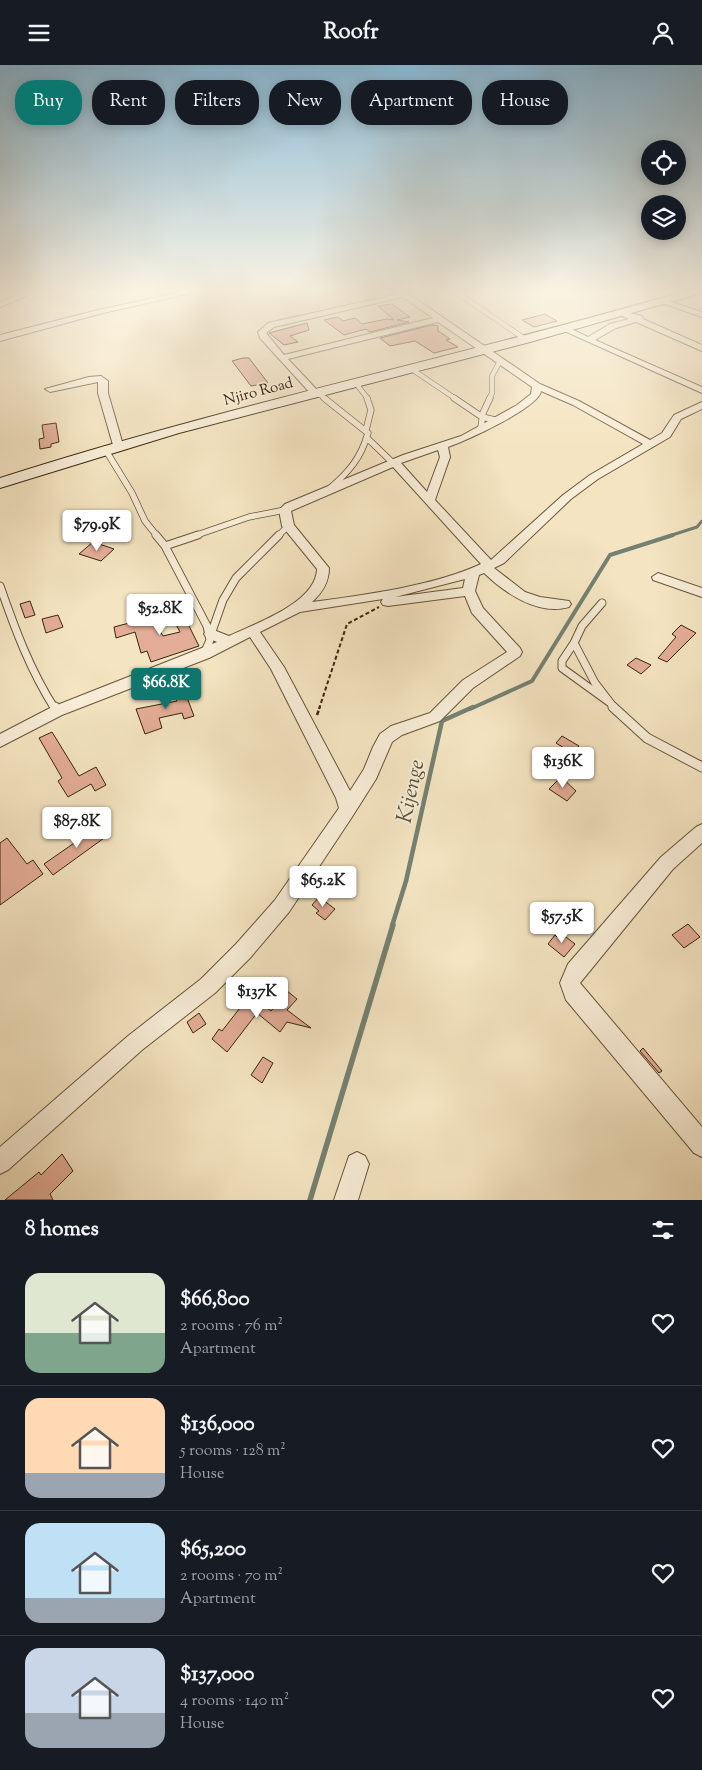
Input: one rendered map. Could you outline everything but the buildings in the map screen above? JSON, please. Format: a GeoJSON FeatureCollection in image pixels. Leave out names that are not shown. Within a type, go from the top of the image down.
{"type":"FeatureCollection","features":[{"type":"Feature","properties":{"kind":"street"},"geometry":{"type":"LineString","coordinates":[[268,343],[316,393]]}},
{"type":"Feature","properties":{"kind":"street"},"geometry":{"type":"LineString","coordinates":[[282,358],[343,343]]}},
{"type":"Feature","properties":{"kind":"street"},"geometry":{"type":"LineString","coordinates":[[473,343],[536,386],[576,403],[650,445]]}},
{"type":"Feature","properties":{"kind":"street","name":"Njiro Road"},"geometry":{"type":"LineString","coordinates":[[0,483],[112,447],[508,343]]}},
{"type":"Feature","properties":{"kind":"street"},"geometry":{"type":"LineString","coordinates":[[599,343],[702,390]]}},
{"type":"Feature","properties":{"kind":"street"},"geometry":{"type":"LineString","coordinates":[[50,389],[89,379],[101,379],[103,381],[103,393],[112,447]]}},
{"type":"Feature","properties":{"kind":"street"},"geometry":{"type":"LineString","coordinates":[[0,741],[57,711],[204,654],[297,608],[316,591],[323,577],[323,568],[288,525],[285,510],[297,502],[328,489],[464,438],[482,422],[495,420],[534,398],[537,393],[536,386]]}},
{"type":"Feature","properties":{"kind":"street"},"geometry":{"type":"LineString","coordinates":[[297,608],[362,599],[483,569],[500,560],[567,497],[594,477],[666,435],[677,417],[702,405]]}},
{"type":"Feature","properties":{"kind":"street"},"geometry":{"type":"LineString","coordinates":[[430,499],[445,457],[442,447]]}},
{"type":"Feature","properties":{"kind":"street"},"geometry":{"type":"LineString","coordinates":[[394,463],[430,499],[469,546],[483,569],[527,600],[564,604]]}},
{"type":"Feature","properties":{"kind":"street"},"geometry":{"type":"LineString","coordinates":[[362,599],[384,602],[414,600],[468,591],[483,569]]}},
{"type":"Feature","properties":{"kind":"street"},"geometry":{"type":"LineString","coordinates":[[658,577],[702,593]]}},
{"type":"Feature","properties":{"kind":"street"},"geometry":{"type":"LineString","coordinates":[[0,1162],[135,1043],[208,986],[243,951],[282,906],[367,780],[376,761],[381,744],[387,736],[400,729],[425,722],[438,715],[468,684],[508,659],[515,652],[477,610],[468,591]]}},
{"type":"Feature","properties":{"kind":"street"},"geometry":{"type":"LineString","coordinates":[[252,629],[258,643],[271,656],[344,797],[347,808]]}},
{"type":"Feature","properties":{"kind":"street"},"geometry":{"type":"LineString","coordinates":[[211,634],[230,641]]}},
{"type":"Feature","properties":{"kind":"street"},"geometry":{"type":"LineString","coordinates":[[702,832],[667,863],[575,971],[570,983],[572,993],[702,1145]]}},
{"type":"Feature","properties":{"kind":"street"},"geometry":{"type":"LineString","coordinates":[[346,1200],[357,1164]]}},
{"type":"Feature","properties":{"kind":"lane"},"geometry":{"type":"LineString","coordinates":[[410,368],[482,422],[492,393],[492,376],[500,361]]}},
{"type":"Feature","properties":{"kind":"lane"},"geometry":{"type":"LineString","coordinates":[[355,382],[366,393],[371,405],[370,420],[366,430]]}},
{"type":"Feature","properties":{"kind":"lane"},"geometry":{"type":"LineString","coordinates":[[316,393],[368,433],[360,460],[355,467],[328,489]]}},
{"type":"Feature","properties":{"kind":"lane"},"geometry":{"type":"LineString","coordinates":[[367,438],[394,463]]}},
{"type":"Feature","properties":{"kind":"lane"},"geometry":{"type":"LineString","coordinates":[[112,447],[145,521],[165,546],[211,634]]}},
{"type":"Feature","properties":{"kind":"lane"},"geometry":{"type":"LineString","coordinates":[[165,546],[248,517],[285,510]]}},
{"type":"Feature","properties":{"kind":"lane"},"geometry":{"type":"LineString","coordinates":[[204,654],[210,642],[223,600],[236,577],[288,525]]}},
{"type":"Feature","properties":{"kind":"lane"},"geometry":{"type":"LineString","coordinates":[[0,587],[21,646],[43,690],[57,711]]}},
{"type":"Feature","properties":{"kind":"lane"},"geometry":{"type":"LineString","coordinates":[[602,603],[582,626],[562,661],[562,668],[583,685],[612,703]]}},
{"type":"Feature","properties":{"kind":"lane"},"geometry":{"type":"LineString","coordinates":[[574,643],[587,670],[612,703],[645,737],[702,767]]}},
{"type":"Feature","properties":{"kind":"path"},"geometry":{"type":"LineString","coordinates":[[311,732],[347,625],[384,602]]}},
{"type":"Feature","properties":{"kind":"waterway","name":"Kijenge"},"geometry":{"type":"LineString","coordinates":[[669,536],[697,527],[702,521]]}},
{"type":"Feature","properties":{"kind":"waterway","name":"Kijenge"},"geometry":{"type":"LineString","coordinates":[[470,709],[532,681],[610,555],[673,535]]}},
{"type":"Feature","properties":{"kind":"waterway","name":"Kijenge"},"geometry":{"type":"LineString","coordinates":[[392,926],[406,881],[442,721],[473,707]]}},
{"type":"Feature","properties":{"kind":"waterway","name":"Kijenge"},"geometry":{"type":"LineString","coordinates":[[310,1200],[393,925]]}}]}
